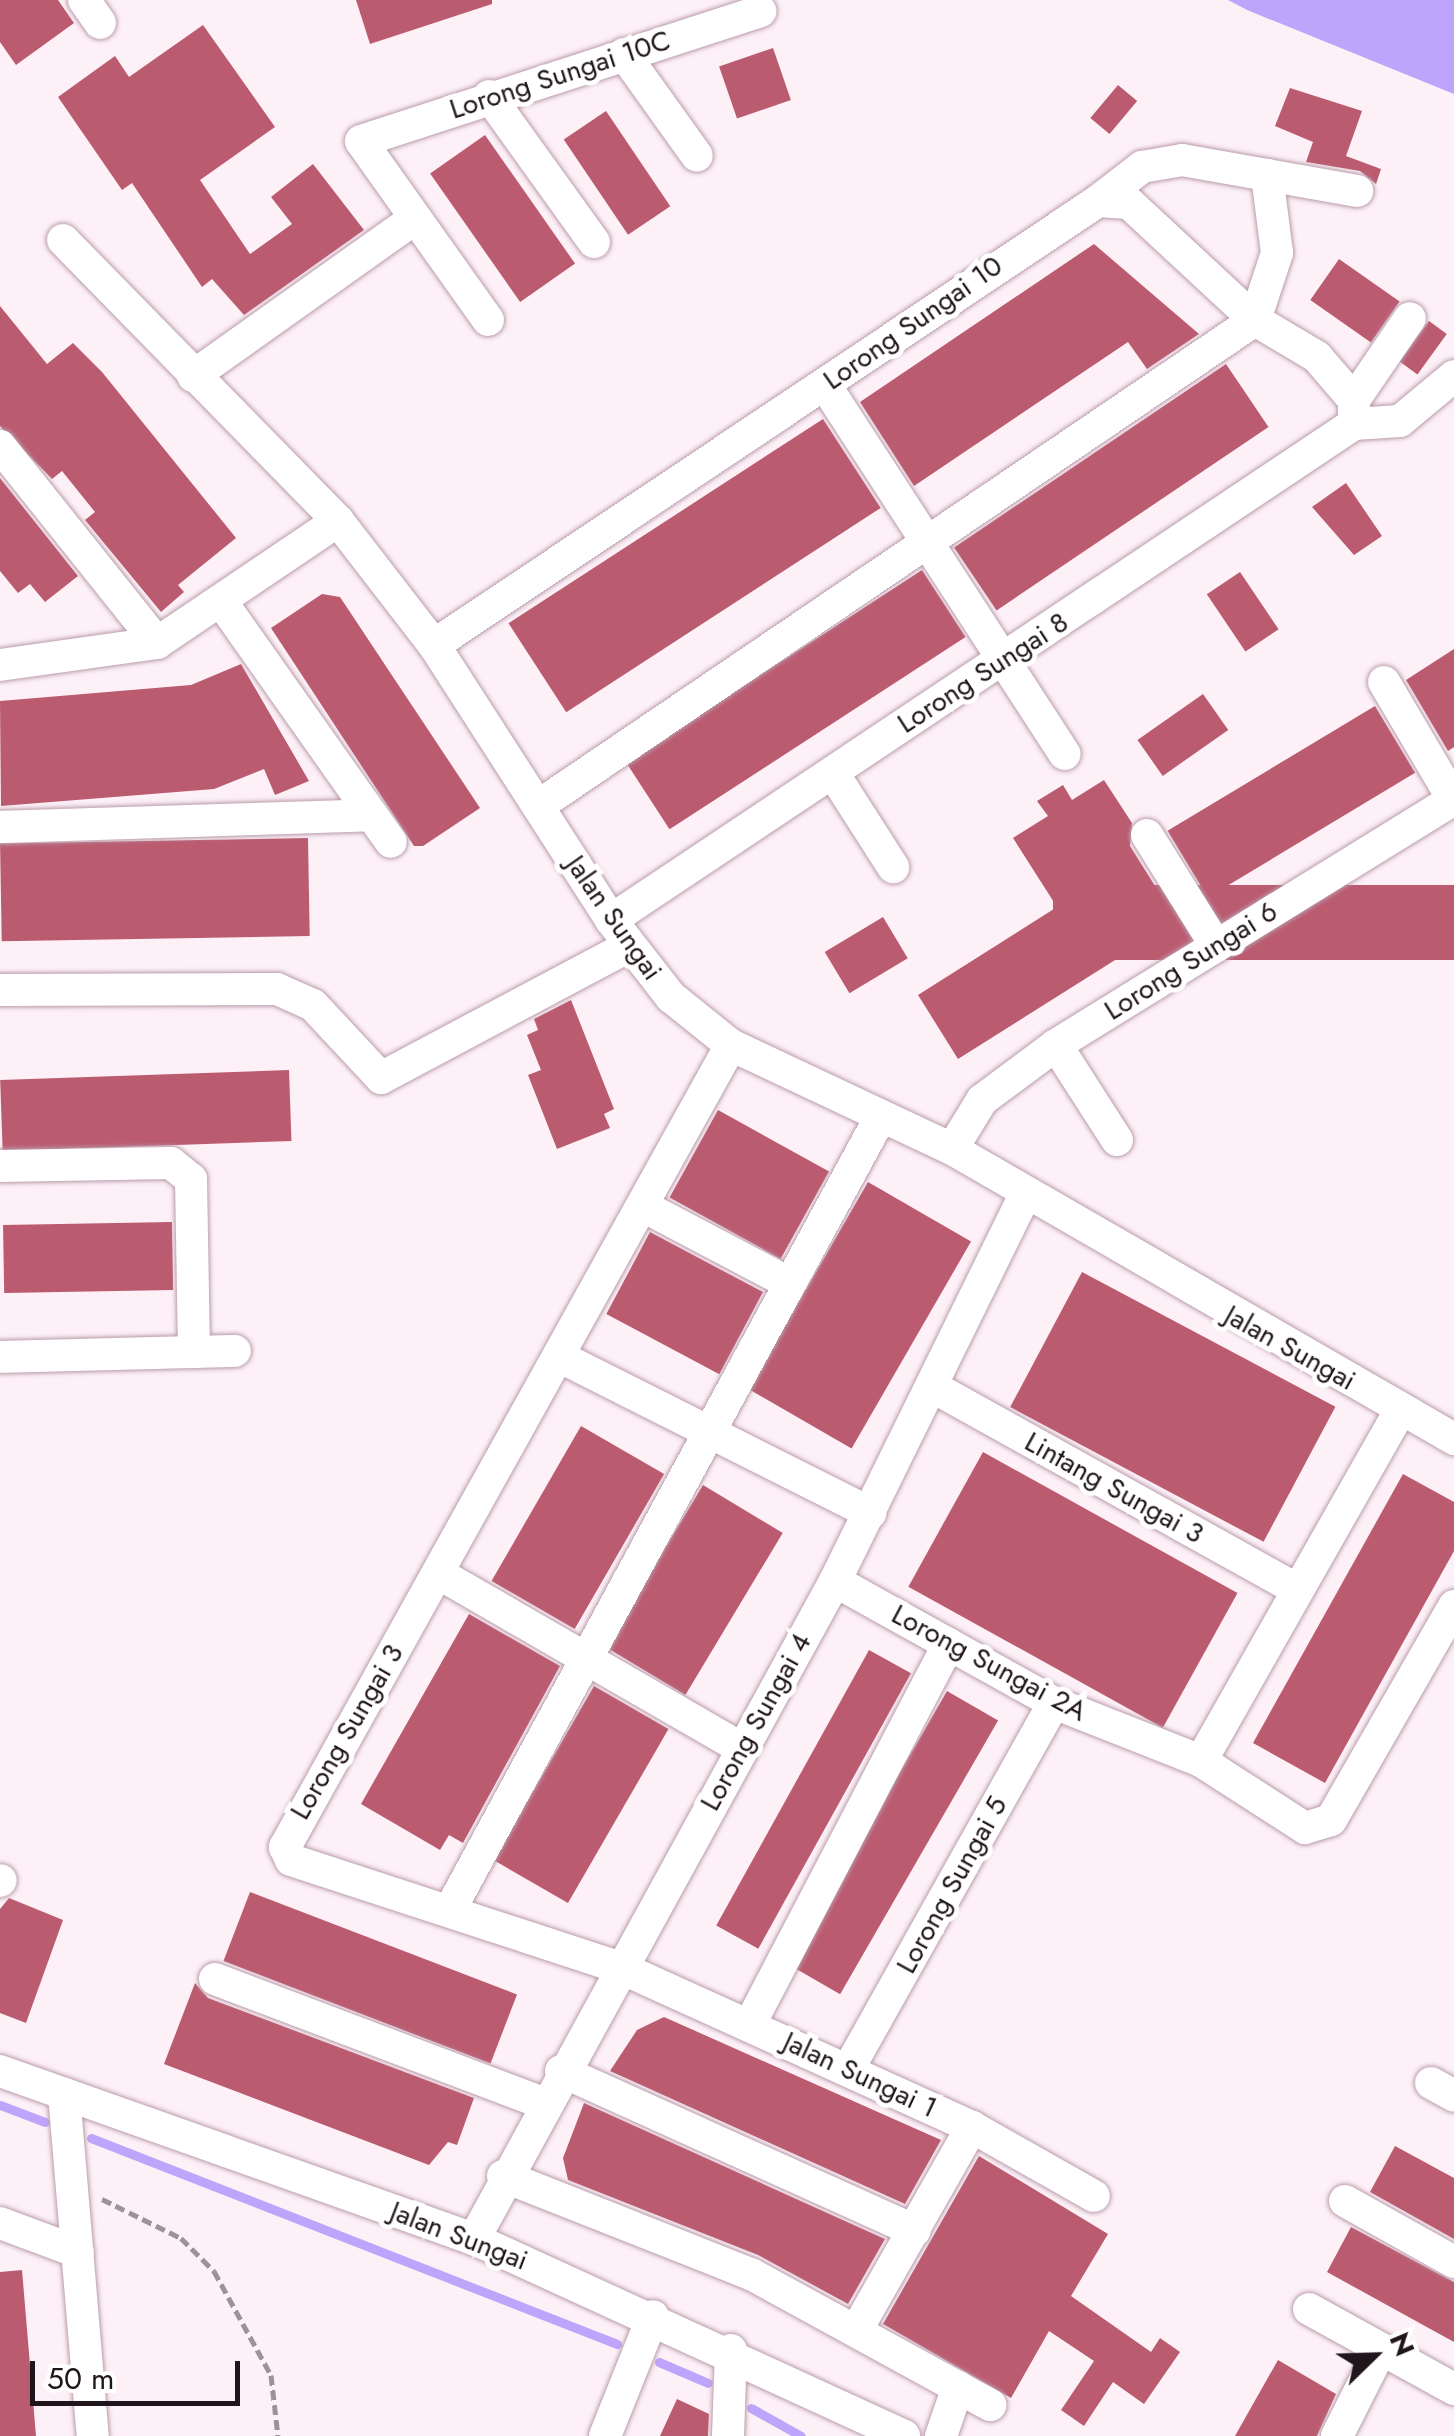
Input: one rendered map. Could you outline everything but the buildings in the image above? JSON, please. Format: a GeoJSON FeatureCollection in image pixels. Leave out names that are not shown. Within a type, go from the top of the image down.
{"type":"FeatureCollection","features":[{"type":"Feature","properties":{"kind":"street","name":"Lorong Sungai 10C"},"geometry":{"type":"LineString","coordinates":[[416,218],[361,141],[489,96],[760,11]]}},
{"type":"Feature","properties":{"kind":"street"},"geometry":{"type":"LineString","coordinates":[[624,54],[697,156]]}},
{"type":"Feature","properties":{"kind":"street"},"geometry":{"type":"LineString","coordinates":[[489,96],[594,242]]}},
{"type":"Feature","properties":{"kind":"street","name":"Lorong Sungai 10"},"geometry":{"type":"LineString","coordinates":[[434,645],[825,386],[1142,167],[1182,160],[1357,191]]}},
{"type":"Feature","properties":{"kind":"street"},"geometry":{"type":"LineString","coordinates":[[538,806],[924,538],[1255,320],[1277,253],[1266,175]]}},
{"type":"Feature","properties":{"kind":"street"},"geometry":{"type":"LineString","coordinates":[[1098,201],[1129,204],[1255,320],[1317,357],[1354,412],[1400,420],[1454,376]]}},
{"type":"Feature","properties":{"kind":"street"},"geometry":{"type":"LineString","coordinates":[[193,376],[416,218],[488,320]]}},
{"type":"Feature","properties":{"kind":"street","name":"Jalan Sungai"},"geometry":{"type":"LineString","coordinates":[[63,240],[338,520],[434,645],[620,933],[671,997],[731,1045],[952,1148],[1024,1197],[1454,1439]]}},
{"type":"Feature","properties":{"kind":"street"},"geometry":{"type":"LineString","coordinates":[[1354,412],[1410,318]]}},
{"type":"Feature","properties":{"kind":"street"},"geometry":{"type":"LineString","coordinates":[[825,386],[1065,754]]}},
{"type":"Feature","properties":{"kind":"street","name":"Lorong Sungai 8"},"geometry":{"type":"LineString","coordinates":[[0,990],[277,989],[314,1005],[381,1078],[620,933],[833,772],[1005,659],[1354,412]]}},
{"type":"Feature","properties":{"kind":"street"},"geometry":{"type":"LineString","coordinates":[[0,446],[157,643]]}},
{"type":"Feature","properties":{"kind":"street"},"geometry":{"type":"LineString","coordinates":[[0,665],[157,643],[223,604],[338,520]]}},
{"type":"Feature","properties":{"kind":"street"},"geometry":{"type":"LineString","coordinates":[[223,604],[391,842]]}},
{"type":"Feature","properties":{"kind":"street"},"geometry":{"type":"LineString","coordinates":[[1384,682],[1454,800]]}},
{"type":"Feature","properties":{"kind":"street"},"geometry":{"type":"LineString","coordinates":[[833,772],[894,867]]}},
{"type":"Feature","properties":{"kind":"street","name":"Lorong Sungai 6"},"geometry":{"type":"LineString","coordinates":[[952,1148],[982,1100],[1056,1045],[1454,800]]}},
{"type":"Feature","properties":{"kind":"street"},"geometry":{"type":"LineString","coordinates":[[0,827],[372,815]]}},
{"type":"Feature","properties":{"kind":"street"},"geometry":{"type":"LineString","coordinates":[[1147,835],[1216,946]]}},
{"type":"Feature","properties":{"kind":"street","name":"Lorong Sungai 3"},"geometry":{"type":"LineString","coordinates":[[619,1967],[451,1908],[291,1860],[285,1847],[438,1573],[564,1359],[731,1045]]}},
{"type":"Feature","properties":{"kind":"street"},"geometry":{"type":"LineString","coordinates":[[1056,1045],[1118,1140]]}},
{"type":"Feature","properties":{"kind":"street"},"geometry":{"type":"LineString","coordinates":[[451,1908],[581,1656],[881,1116]]}},
{"type":"Feature","properties":{"kind":"street"},"geometry":{"type":"LineString","coordinates":[[0,1166],[171,1163],[191,1178],[194,1352]]}},
{"type":"Feature","properties":{"kind":"street","name":"Lorong Sungai 4"},"geometry":{"type":"LineString","coordinates":[[474,2239],[503,2176],[835,1581],[934,1388],[1024,1197]]}},
{"type":"Feature","properties":{"kind":"street"},"geometry":{"type":"LineString","coordinates":[[645,1206],[787,1282]]}},
{"type":"Feature","properties":{"kind":"street"},"geometry":{"type":"LineString","coordinates":[[0,1357],[235,1351]]}},
{"type":"Feature","properties":{"kind":"street"},"geometry":{"type":"LineString","coordinates":[[564,1359],[870,1513]]}},
{"type":"Feature","properties":{"kind":"street","name":"Lintang Sungai 3"},"geometry":{"type":"LineString","coordinates":[[934,1388],[1294,1588]]}},
{"type":"Feature","properties":{"kind":"street"},"geometry":{"type":"LineString","coordinates":[[1201,1761],[1294,1588],[1400,1410]]}},
{"type":"Feature","properties":{"kind":"street"},"geometry":{"type":"LineString","coordinates":[[438,1573],[741,1748]]}},
{"type":"Feature","properties":{"kind":"street","name":"Lorong Sungai 2A"},"geometry":{"type":"LineString","coordinates":[[835,1581],[1054,1703],[1201,1761],[1305,1828],[1323,1825],[1454,1606]]}},
{"type":"Feature","properties":{"kind":"street"},"geometry":{"type":"LineString","coordinates":[[750,2024],[949,1644]]}},
{"type":"Feature","properties":{"kind":"street","name":"Lorong Sungai 5"},"geometry":{"type":"LineString","coordinates":[[849,2068],[1054,1703]]}},
{"type":"Feature","properties":{"kind":"street","name":"Jalan Sungai 1"},"geometry":{"type":"LineString","coordinates":[[619,1967],[972,2127],[1094,2196]]}},
{"type":"Feature","properties":{"kind":"street"},"geometry":{"type":"LineString","coordinates":[[216,1979],[544,2103]]}},
{"type":"Feature","properties":{"kind":"street","name":"Jalan Sungai"},"geometry":{"type":"LineString","coordinates":[[0,2071],[474,2239],[731,2350],[887,2431]]}},
{"type":"Feature","properties":{"kind":"street"},"geometry":{"type":"LineString","coordinates":[[562,2071],[915,2231]]}},
{"type":"Feature","properties":{"kind":"street"},"geometry":{"type":"LineString","coordinates":[[64,2094],[93,2436]]}},
{"type":"Feature","properties":{"kind":"street"},"geometry":{"type":"LineString","coordinates":[[856,2331],[972,2127]]}},
{"type":"Feature","properties":{"kind":"street"},"geometry":{"type":"LineString","coordinates":[[503,2176],[750,2274],[990,2405]]}},
{"type":"Feature","properties":{"kind":"street"},"geometry":{"type":"LineString","coordinates":[[1345,2201],[1454,2262]]}},
{"type":"Feature","properties":{"kind":"street"},"geometry":{"type":"LineString","coordinates":[[0,2223],[78,2252]]}},
{"type":"Feature","properties":{"kind":"street"},"geometry":{"type":"LineString","coordinates":[[1309,2309],[1454,2389]]}},
{"type":"Feature","properties":{"kind":"street"},"geometry":{"type":"LineString","coordinates":[[605,2436],[653,2316]]}},
{"type":"Feature","properties":{"kind":"street"},"geometry":{"type":"LineString","coordinates":[[1337,2436],[1381,2349]]}},
{"type":"Feature","properties":{"kind":"street"},"geometry":{"type":"LineString","coordinates":[[728,2436],[731,2350]]}},
{"type":"Feature","properties":{"kind":"street"},"geometry":{"type":"LineString","coordinates":[[941,2436],[958,2387]]}},
{"type":"Feature","properties":{"kind":"path"},"geometry":{"type":"LineString","coordinates":[[72,2187],[148,2218],[214,2270],[271,2375],[278,2436]]}},
{"type":"Feature","properties":{"kind":"shaded area"},"geometry":{"type":"Polygon","coordinates":[[[1228,0],[1454,0],[1454,94],[1247,10],[1228,0]]]}},
{"type":"Feature","properties":{"kind":"waterway"},"geometry":{"type":"LineString","coordinates":[[0,2105],[45,2122]]}},
{"type":"Feature","properties":{"kind":"waterway"},"geometry":{"type":"LineString","coordinates":[[91,2138],[617,2344]]}},
{"type":"Feature","properties":{"kind":"waterway"},"geometry":{"type":"LineString","coordinates":[[659,2362],[708,2383]]}},
{"type":"Feature","properties":{"kind":"waterway"},"geometry":{"type":"LineString","coordinates":[[751,2408],[801,2436]]}}]}
